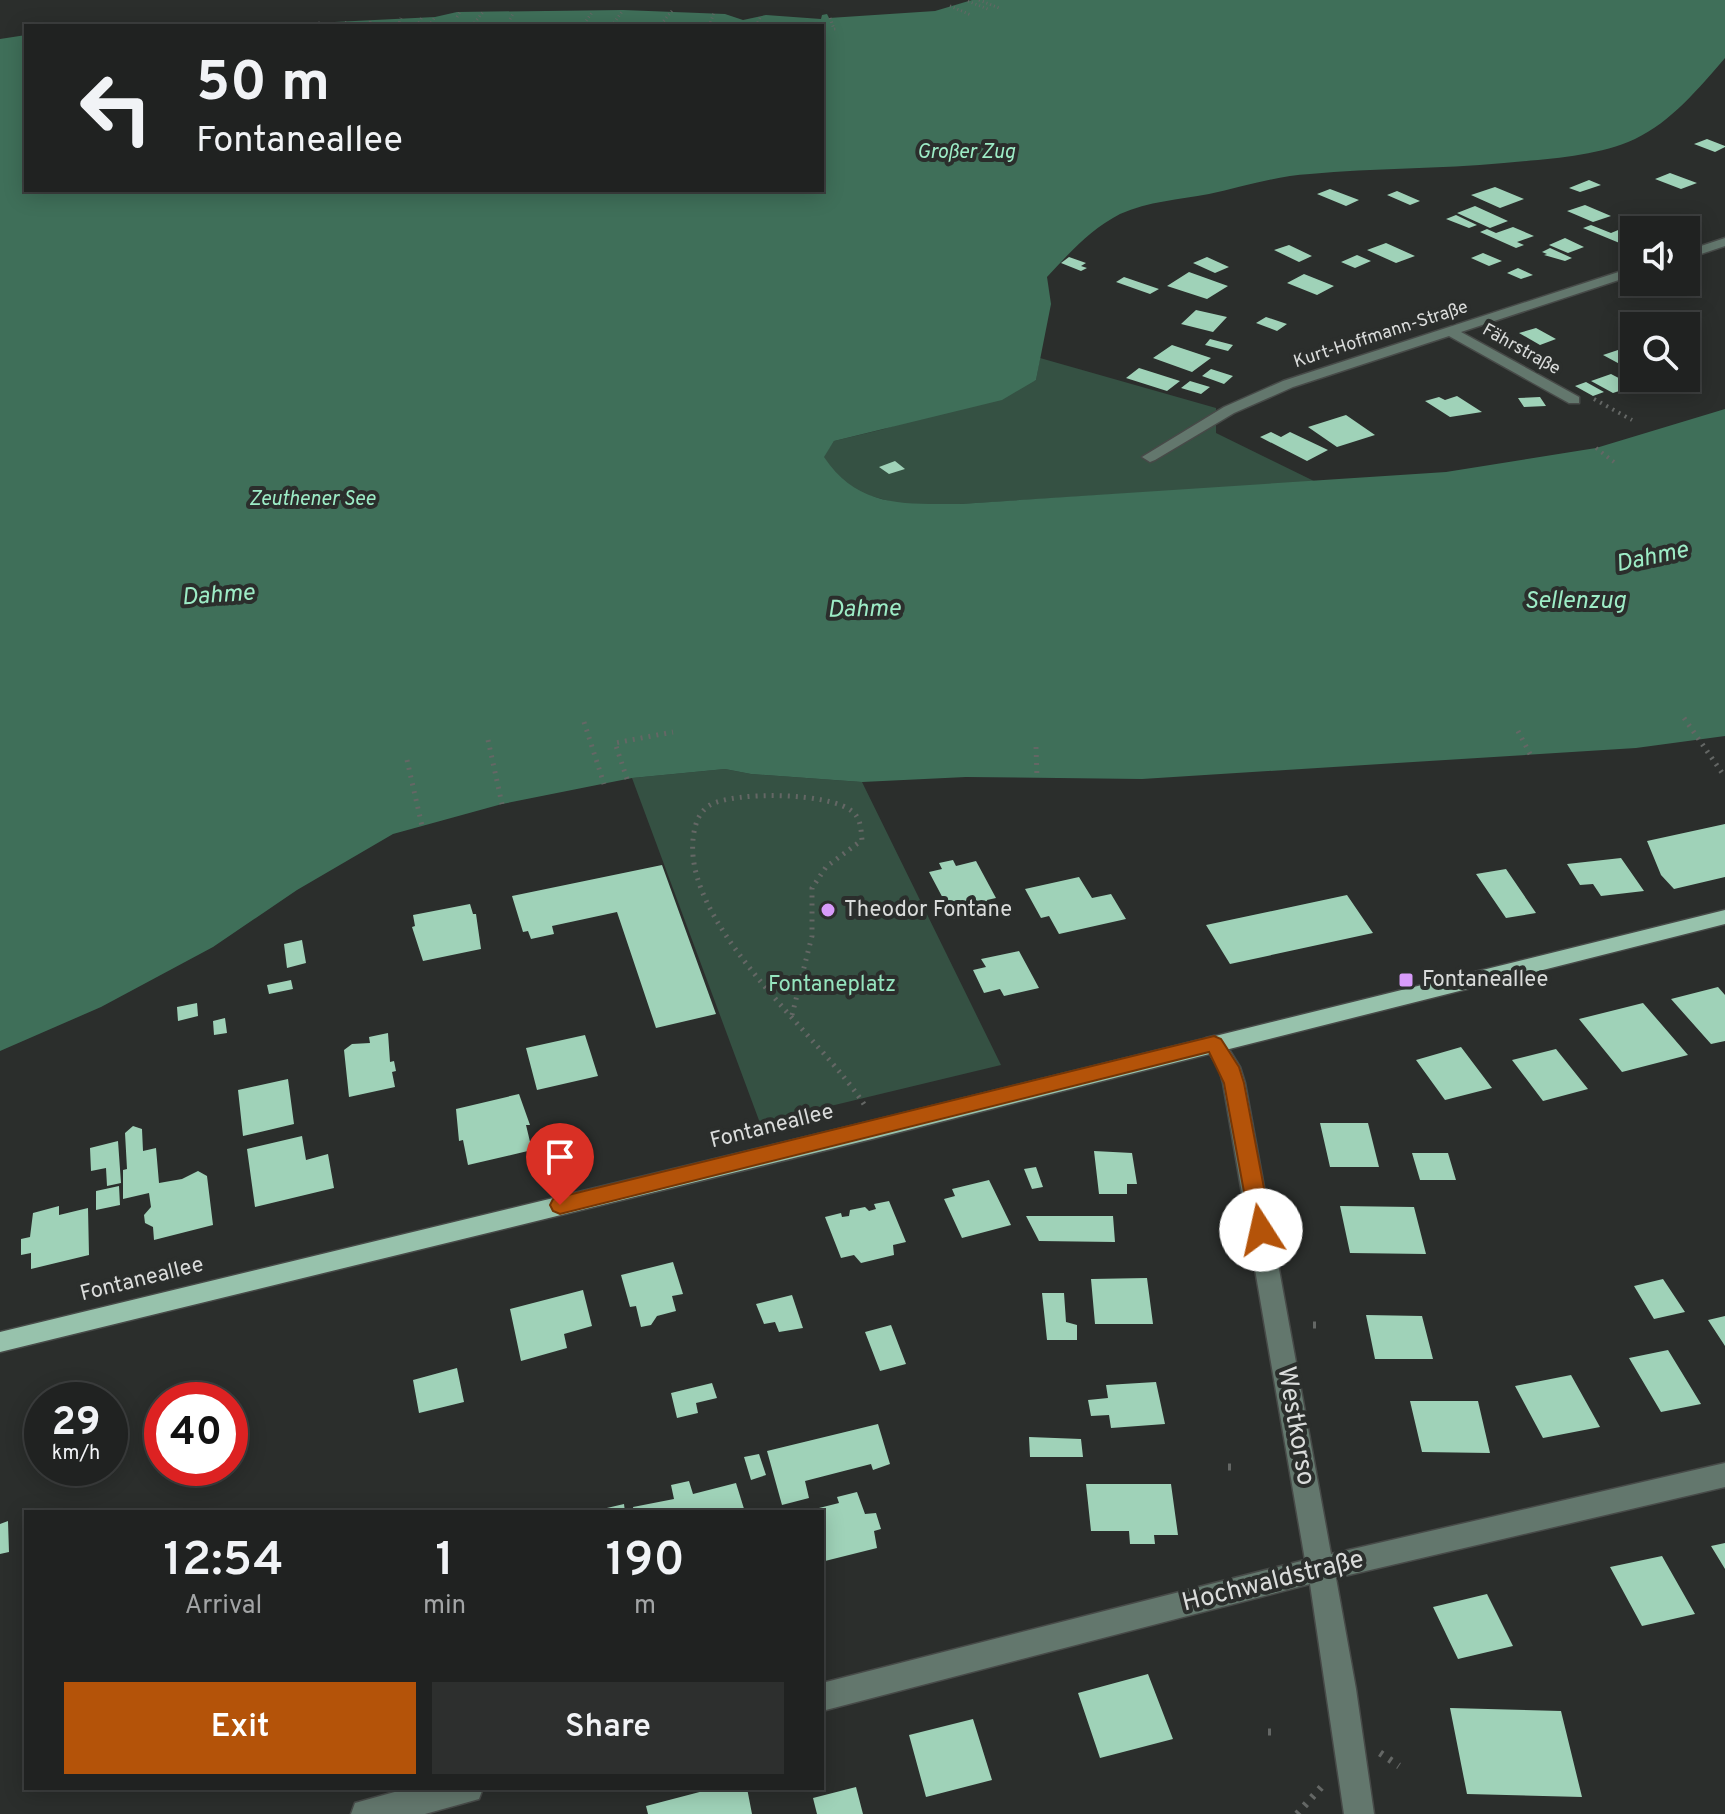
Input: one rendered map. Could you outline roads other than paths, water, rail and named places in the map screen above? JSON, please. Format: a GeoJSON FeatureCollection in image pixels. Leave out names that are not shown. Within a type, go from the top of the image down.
{"type":"FeatureCollection","features":[{"type":"Feature","properties":{"kind":"main road","name":"Fontaneallee"},"geometry":{"type":"LineString","coordinates":[[8,1340],[1725,917]]}},
{"type":"Feature","properties":{"kind":"street"},"geometry":{"type":"LineString","coordinates":[[1700,250],[1725,242]]}},
{"type":"Feature","properties":{"kind":"street","name":"Kurt-Hoffmann-Straße"},"geometry":{"type":"LineString","coordinates":[[1150,457],[1229,410],[1288,384],[1620,276]]}},
{"type":"Feature","properties":{"kind":"street","name":"Fährstraße"},"geometry":{"type":"LineString","coordinates":[[1450,331],[1574,400]]}},
{"type":"Feature","properties":{"kind":"street","name":"Westkorso"},"geometry":{"type":"LineString","coordinates":[[1214,1044],[1229,1067],[1234,1083],[1320,1569],[1359,1814]]}},
{"type":"Feature","properties":{"kind":"street","name":"Hochwaldstraße"},"geometry":{"type":"LineString","coordinates":[[824,1696],[1320,1569],[1725,1475]]}},
{"type":"Feature","properties":{"kind":"street"},"geometry":{"type":"LineString","coordinates":[[366,1814],[460,1790]]}},
{"type":"Feature","properties":{"kind":"water"},"geometry":{"type":"Polygon","coordinates":[[[972,0],[1725,0],[1725,58],[1672,114],[1635,139],[1604,150],[1554,158],[1297,175],[1153,204],[1120,214],[1090,234],[1047,277],[1051,304],[1036,380],[1002,400],[834,441],[824,457],[837,474],[852,486],[884,500],[960,504],[1446,472],[1596,448],[1725,409],[1725,736],[1636,748],[1142,779],[966,777],[862,782],[751,774],[725,769],[632,778],[502,804],[393,834],[297,890],[213,947],[101,1007],[0,1051],[0,39],[24,35],[24,192],[824,192],[824,24],[293,24],[435,17],[457,12],[623,10],[725,14],[743,20],[766,15],[821,19],[822,15],[827,14],[829,18],[935,11],[972,0]]]}},
{"type":"Feature","properties":{"kind":"place","name":"Theodor Fontane"},"geometry":{"type":"Point","coordinates":[828,910]}},
{"type":"Feature","properties":{"kind":"place","name":"Fontaneallee"},"geometry":{"type":"Point","coordinates":[1406,980]}},
{"type":"Feature","properties":{"kind":"water label","name":"Großer Zug"},"geometry":{"type":"Point","coordinates":[966,153]}},
{"type":"Feature","properties":{"kind":"water label","name":"Zeuthener See"},"geometry":{"type":"Point","coordinates":[312,500]}},
{"type":"Feature","properties":{"kind":"water label","name":"Dahme"},"geometry":{"type":"Point","coordinates":[1652,558]}},
{"type":"Feature","properties":{"kind":"water label","name":"Dahme"},"geometry":{"type":"Point","coordinates":[218,596]}},
{"type":"Feature","properties":{"kind":"water label","name":"Sellenzug"},"geometry":{"type":"Point","coordinates":[1575,602]}},
{"type":"Feature","properties":{"kind":"water label","name":"Dahme"},"geometry":{"type":"Point","coordinates":[864,610]}},
{"type":"Feature","properties":{"kind":"park label","name":"Fontaneplatz"},"geometry":{"type":"Point","coordinates":[832,985]}}]}
